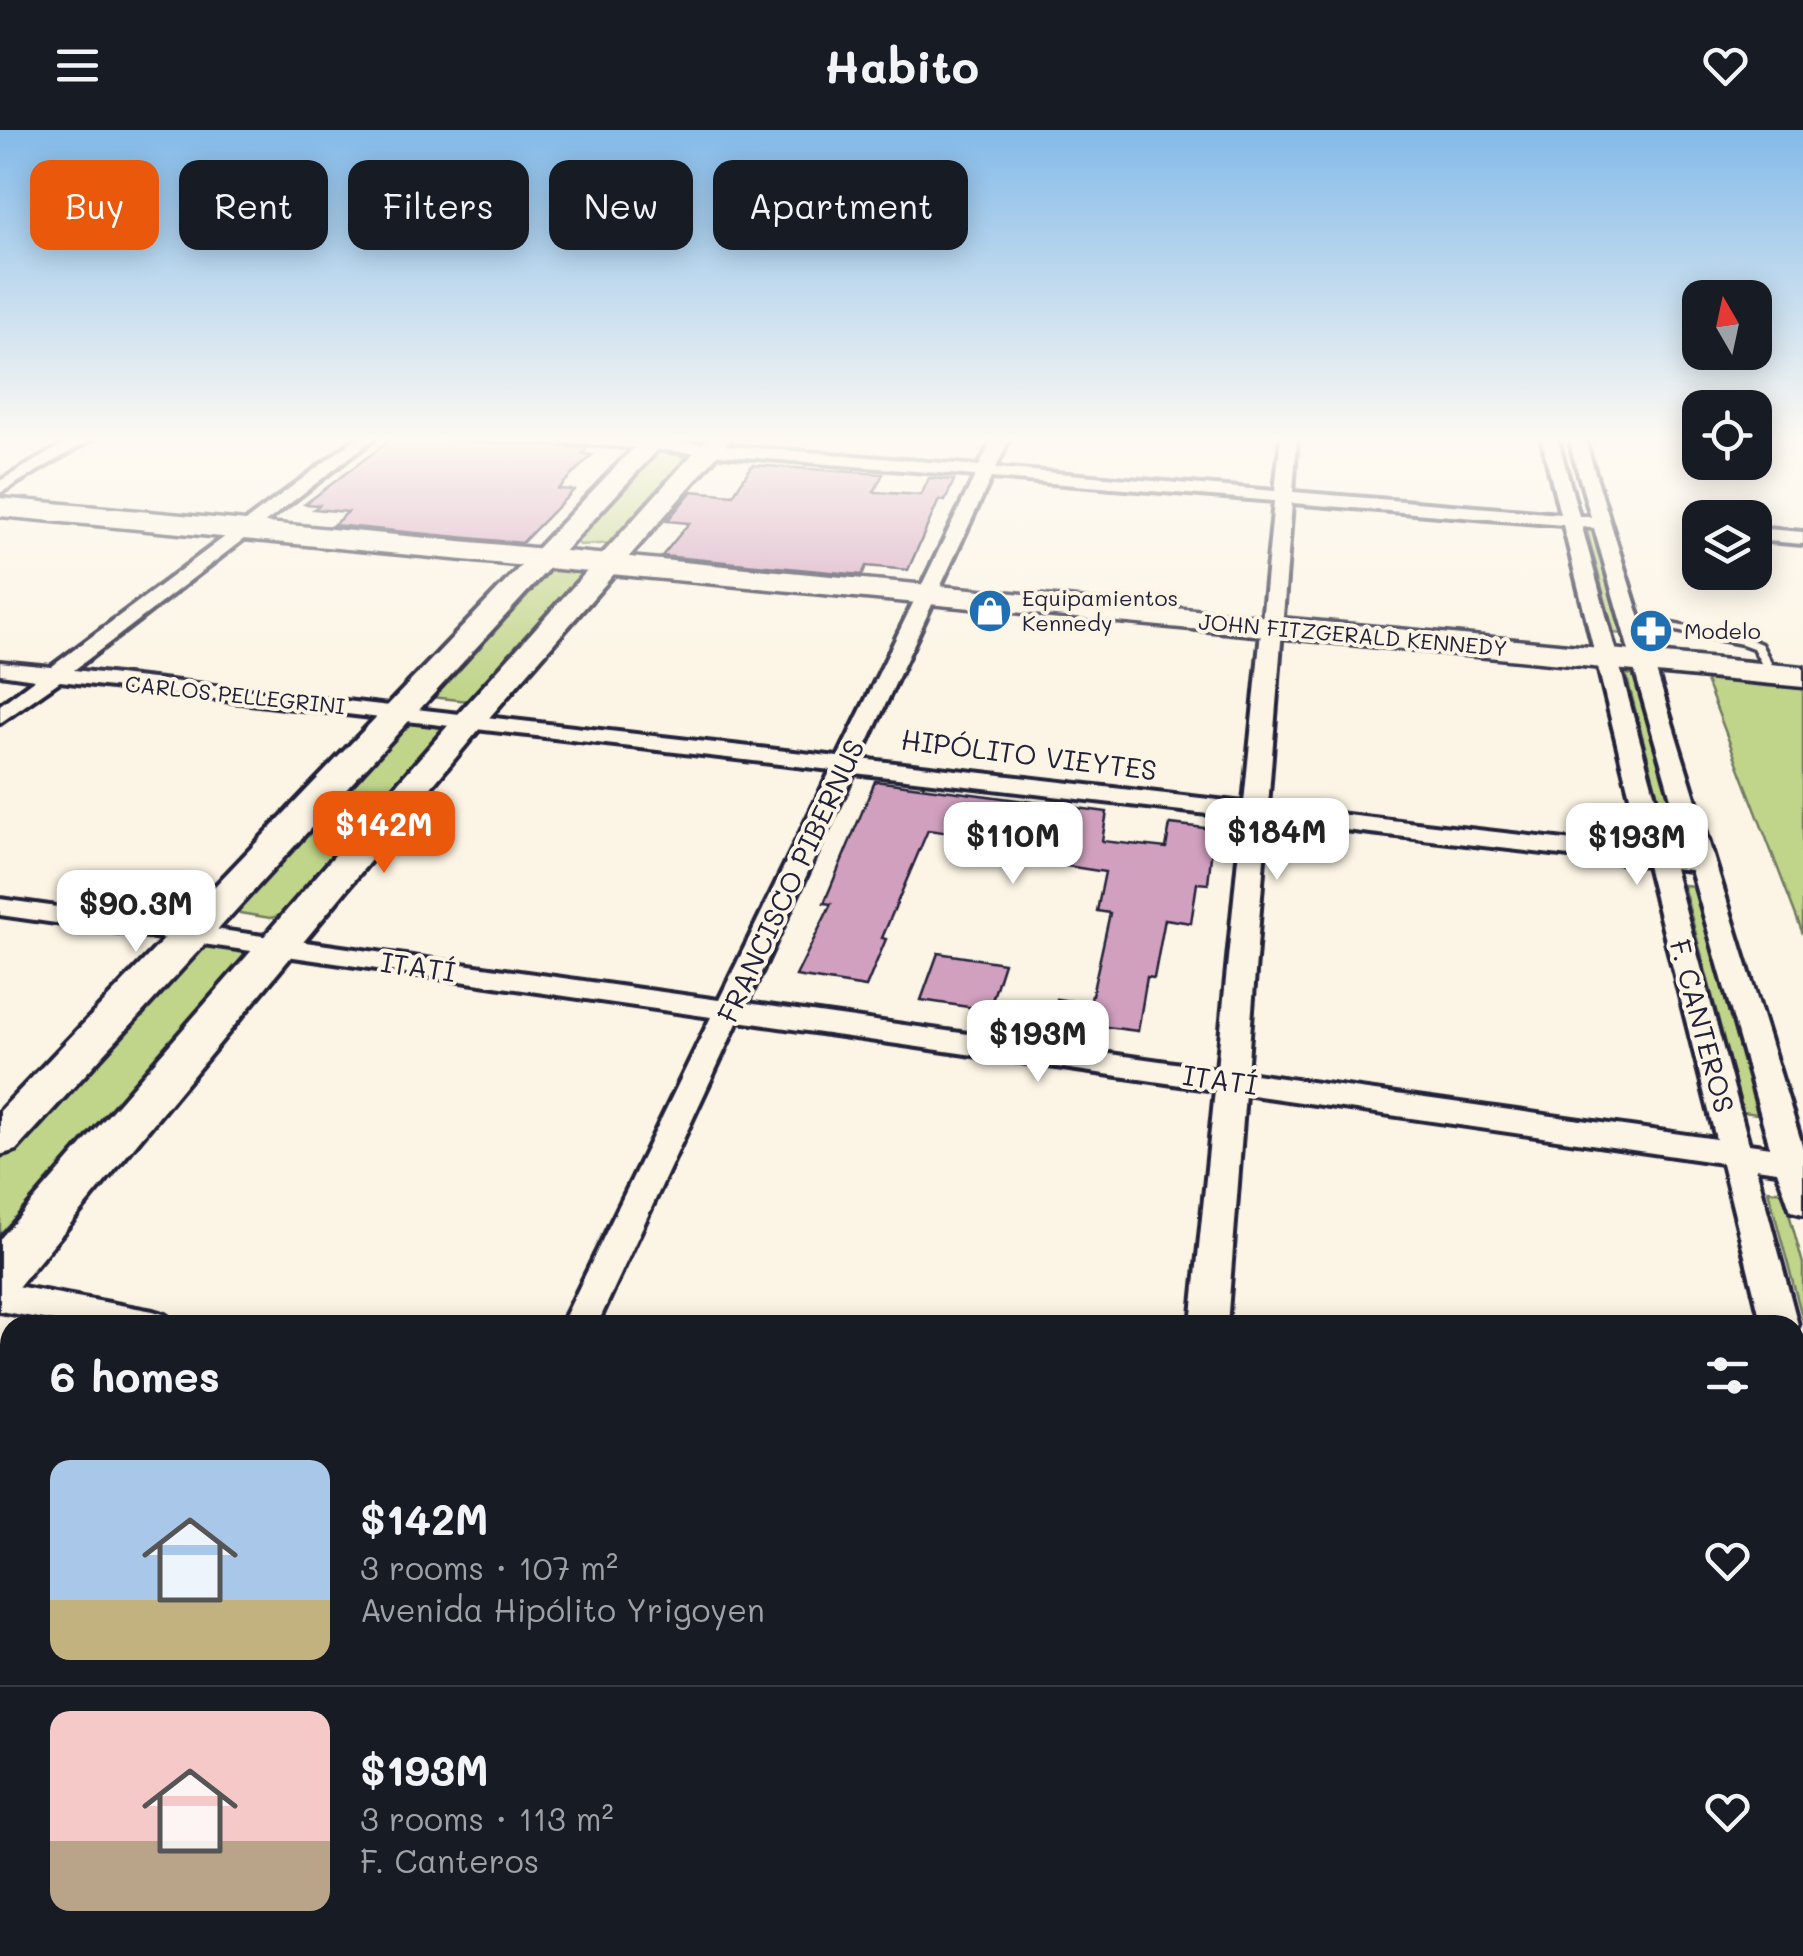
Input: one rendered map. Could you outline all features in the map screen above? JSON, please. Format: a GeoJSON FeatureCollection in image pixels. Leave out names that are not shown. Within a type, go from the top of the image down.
{"type":"FeatureCollection","features":[{"type":"Feature","properties":{"kind":"main road","name":"JOHN FITZGERALD KENNEDY"},"geometry":{"type":"LineString","coordinates":[[169,522],[1787,675]]}},
{"type":"Feature","properties":{"kind":"main road"},"geometry":{"type":"LineString","coordinates":[[0,1139],[577,522]]}},
{"type":"Feature","properties":{"kind":"main road"},"geometry":{"type":"LineString","coordinates":[[0,1273],[470,720],[648,522]]}},
{"type":"Feature","properties":{"kind":"street"},"geometry":{"type":"LineString","coordinates":[[0,716],[254,522]]}},
{"type":"Feature","properties":{"kind":"street","name":"FRANCISCO PIBERNUS"},"geometry":{"type":"LineString","coordinates":[[584,1315],[962,522]]}},
{"type":"Feature","properties":{"kind":"street"},"geometry":{"type":"LineString","coordinates":[[1210,1315],[1282,522]]}},
{"type":"Feature","properties":{"kind":"street","name":"F. CANTEROS"},"geometry":{"type":"LineString","coordinates":[[1572,522],[1777,1315]]}},
{"type":"Feature","properties":{"kind":"street"},"geometry":{"type":"LineString","coordinates":[[1592,522],[1599,523]]}},
{"type":"Feature","properties":{"kind":"street","name":"F. CANTEROS"},"geometry":{"type":"LineString","coordinates":[[1599,523],[1701,863],[1797,1162],[1803,1202]]}},
{"type":"Feature","properties":{"kind":"street"},"geometry":{"type":"LineString","coordinates":[[1772,535],[1803,538]]}},
{"type":"Feature","properties":{"kind":"street","name":"CARLOS PELLEGRINI"},"geometry":{"type":"LineString","coordinates":[[0,668],[470,720]]}},
{"type":"Feature","properties":{"kind":"street","name":"HIPÓLITO VIEYTES"},"geometry":{"type":"LineString","coordinates":[[470,720],[1701,863]]}},
{"type":"Feature","properties":{"kind":"street","name":"ITATÍ"},"geometry":{"type":"LineString","coordinates":[[0,907],[1797,1162]]}},
{"type":"Feature","properties":{"kind":"street"},"geometry":{"type":"LineString","coordinates":[[0,1298],[97,1315]]}},
{"type":"Feature","properties":{"kind":"lane"},"geometry":{"type":"LineString","coordinates":[[1630,620],[1745,641],[1757,646],[1787,675]]}},
{"type":"Feature","properties":{"kind":"green space"},"geometry":{"type":"Polygon","coordinates":[[[588,522],[636,522],[618,543],[579,545],[576,536],[588,522]]]}},
{"type":"Feature","properties":{"kind":"green space"},"geometry":{"type":"Polygon","coordinates":[[[1586,527],[1594,528],[1623,634],[1614,633],[1586,527]]]}},
{"type":"Feature","properties":{"kind":"green space"},"geometry":{"type":"Polygon","coordinates":[[[558,568],[587,574],[483,697],[469,701],[430,697],[537,573],[558,568]]]}},
{"type":"Feature","properties":{"kind":"green space"},"geometry":{"type":"Polygon","coordinates":[[[1626,674],[1635,675],[1676,825],[1665,823],[1626,674]]]}},
{"type":"Feature","properties":{"kind":"green space"},"geometry":{"type":"Polygon","coordinates":[[[1704,676],[1803,688],[1803,934],[1704,676]]]}},
{"type":"Feature","properties":{"kind":"green space"},"geometry":{"type":"Polygon","coordinates":[[[412,721],[454,729],[298,912],[270,918],[240,913],[235,907],[401,724],[412,721]]]}},
{"type":"Feature","properties":{"kind":"green space"},"geometry":{"type":"Polygon","coordinates":[[[1683,885],[1695,886],[1757,1114],[1743,1112],[1683,885]]]}},
{"type":"Feature","properties":{"kind":"green space"},"geometry":{"type":"Polygon","coordinates":[[[206,945],[253,954],[0,1248],[0,1156],[186,953],[206,945]]]}},
{"type":"Feature","properties":{"kind":"green space"},"geometry":{"type":"Polygon","coordinates":[[[1768,1190],[1783,1192],[1803,1264],[1802,1315],[1768,1190]]]}},
{"type":"Feature","properties":{"kind":"building"},"geometry":{"type":"Polygon","coordinates":[[[336,522],[542,522],[522,543],[333,525],[336,522]]]}},
{"type":"Feature","properties":{"kind":"building"},"geometry":{"type":"Polygon","coordinates":[[[680,522],[929,522],[908,570],[866,566],[862,575],[662,556],[689,523],[680,522]]]}},
{"type":"Feature","properties":{"kind":"building"},"geometry":{"type":"Polygon","coordinates":[[[875,781],[1107,812],[1102,841],[1166,848],[1170,824],[1214,829],[1208,884],[1197,883],[1191,923],[1165,919],[1154,978],[1147,977],[1138,1031],[1052,1020],[1057,999],[1090,1004],[1110,913],[1097,911],[1105,872],[1041,862],[1051,829],[997,822],[991,838],[928,830],[882,938],[886,939],[866,987],[796,976],[831,904],[824,903],[875,781]]]}},
{"type":"Feature","properties":{"kind":"building"},"geometry":{"type":"Polygon","coordinates":[[[938,953],[1004,963],[989,1010],[921,1000],[938,953]]]}},
{"type":"Feature","properties":{"kind":"place","name":"Equipamientos Kennedy"},"geometry":{"type":"Point","coordinates":[990,611]}},
{"type":"Feature","properties":{"kind":"place","name":"Modelo"},"geometry":{"type":"Point","coordinates":[1651,631]}}]}
